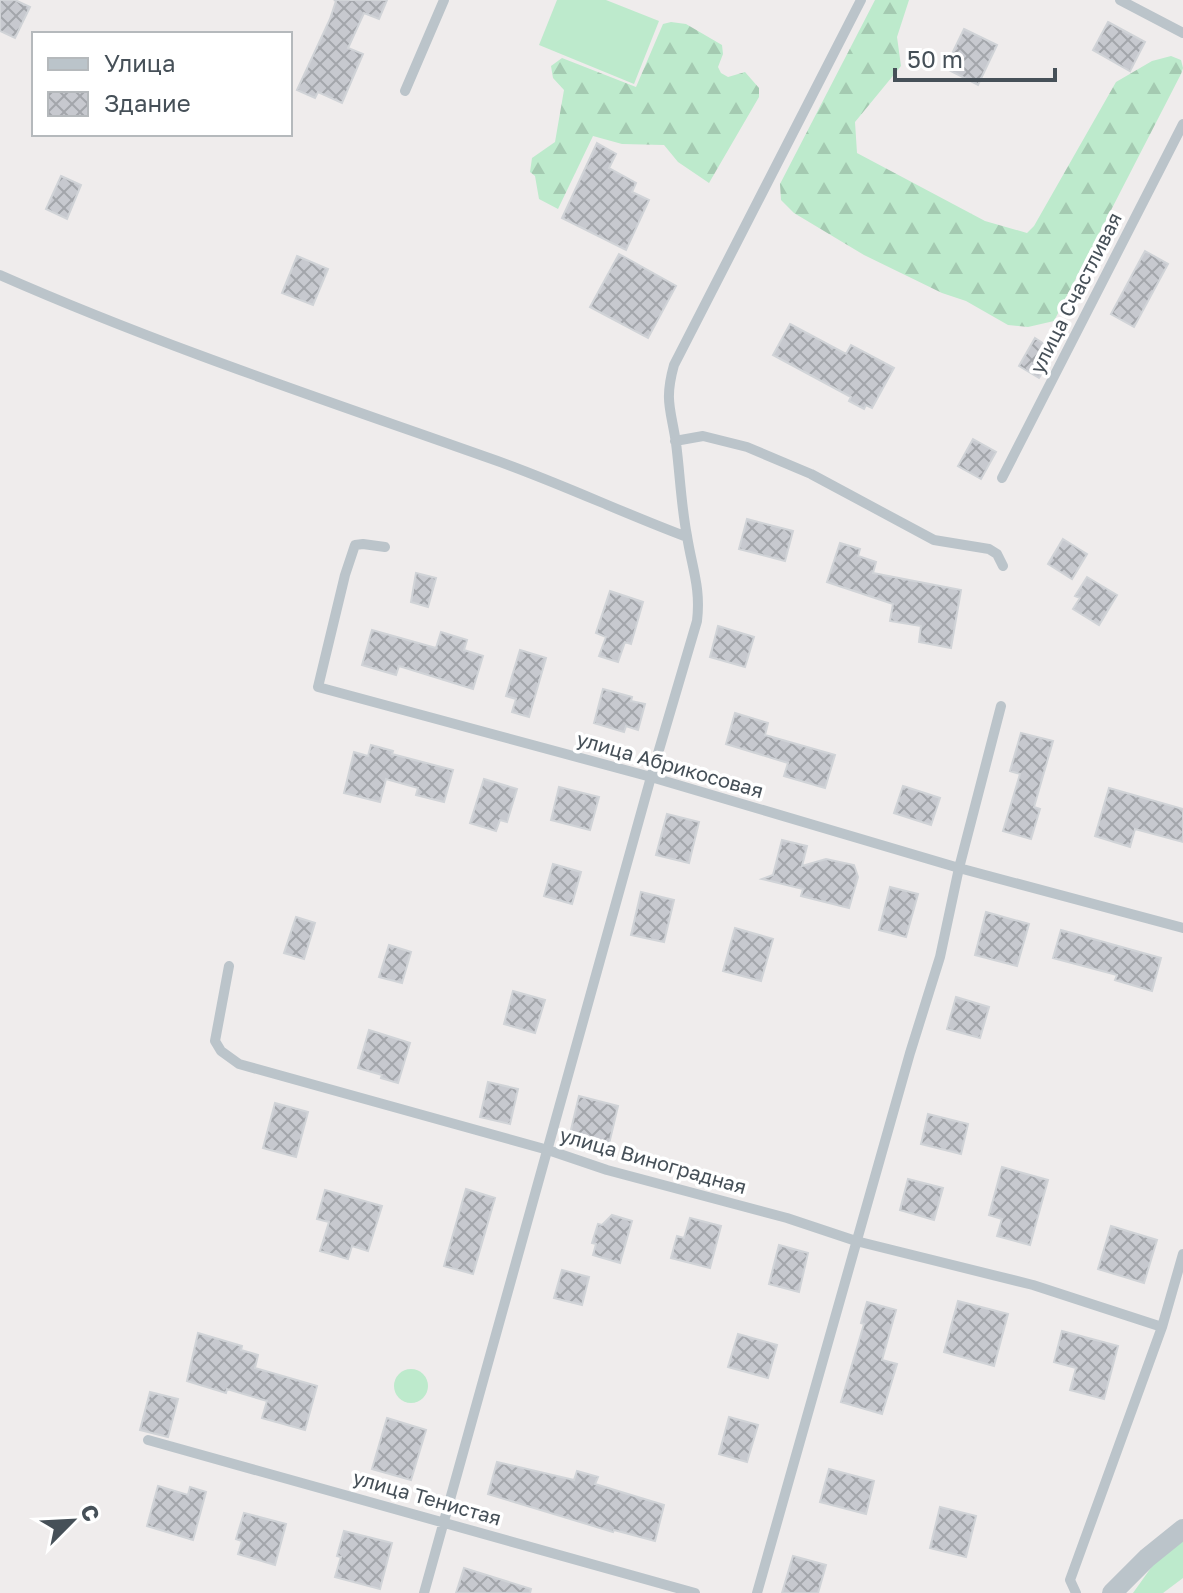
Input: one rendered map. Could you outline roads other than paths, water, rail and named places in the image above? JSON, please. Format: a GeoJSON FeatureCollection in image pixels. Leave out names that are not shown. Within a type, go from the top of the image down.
{"type":"FeatureCollection","features":[{"type":"Feature","properties":{"kind":"street"},"geometry":{"type":"LineString","coordinates":[[1112,1593],[1147,1558],[1183,1529]]}},
{"type":"Feature","properties":{"kind":"lane"},"geometry":{"type":"LineString","coordinates":[[405,91],[444,0]]}},
{"type":"Feature","properties":{"kind":"lane"},"geometry":{"type":"LineString","coordinates":[[424,1593],[697,621],[698,580],[687,537],[667,400],[674,365],[861,0]]}},
{"type":"Feature","properties":{"kind":"lane"},"geometry":{"type":"LineString","coordinates":[[1120,0],[1183,33]]}},
{"type":"Feature","properties":{"kind":"lane","name":"улица Счастливая"},"geometry":{"type":"LineString","coordinates":[[1002,478],[1183,124]]}},
{"type":"Feature","properties":{"kind":"lane"},"geometry":{"type":"LineString","coordinates":[[0,275],[382,423],[490,458],[687,537]]}},
{"type":"Feature","properties":{"kind":"lane"},"geometry":{"type":"LineString","coordinates":[[675,441],[703,436],[747,447],[811,474],[934,540],[989,549],[997,554],[1003,566]]}},
{"type":"Feature","properties":{"kind":"lane","name":"улица Абрикосовая"},"geometry":{"type":"LineString","coordinates":[[385,547],[355,545],[318,687],[651,777],[959,868],[1183,928]]}},
{"type":"Feature","properties":{"kind":"lane"},"geometry":{"type":"LineString","coordinates":[[757,1593],[940,957],[959,868],[1001,706]]}},
{"type":"Feature","properties":{"kind":"lane","name":"улица Виноградная"},"geometry":{"type":"LineString","coordinates":[[229,966],[215,1041],[231,1059],[548,1150],[607,1170],[787,1218],[856,1241],[1033,1285],[1162,1327]]}},
{"type":"Feature","properties":{"kind":"lane"},"geometry":{"type":"LineString","coordinates":[[1076,1593],[1070,1580],[1162,1327],[1183,1254]]}},
{"type":"Feature","properties":{"kind":"lane","name":"улица Тенистая"},"geometry":{"type":"LineString","coordinates":[[148,1440],[695,1593]]}}]}
